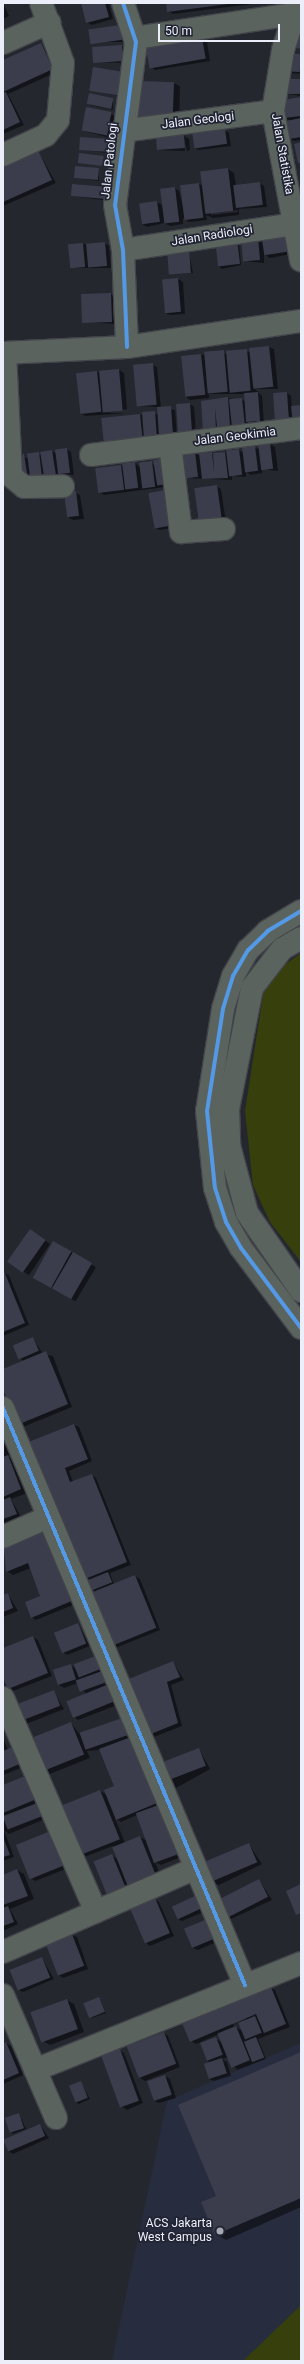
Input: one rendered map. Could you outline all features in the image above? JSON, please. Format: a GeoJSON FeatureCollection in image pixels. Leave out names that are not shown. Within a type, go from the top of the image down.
{"type":"FeatureCollection","features":[{"type":"Feature","properties":{"kind":"street","name":"Jalan Patologi"},"geometry":{"type":"LineString","coordinates":[[123,3],[135,38],[134,71],[122,131],[115,205],[122,250],[127,347]]}},
{"type":"Feature","properties":{"kind":"street"},"geometry":{"type":"LineString","coordinates":[[135,38],[296,8]]}},
{"type":"Feature","properties":{"kind":"street","name":"Jalan Statistika"},"geometry":{"type":"LineString","coordinates":[[296,8],[282,50],[274,111],[298,223],[301,260]]}},
{"type":"Feature","properties":{"kind":"street"},"geometry":{"type":"LineString","coordinates":[[3,43],[45,12],[63,63],[58,120],[46,135],[3,155]]}},
{"type":"Feature","properties":{"kind":"street","name":"Jalan Geologi"},"geometry":{"type":"LineString","coordinates":[[122,131],[274,111]]}},
{"type":"Feature","properties":{"kind":"street","name":"Jalan Radiologi"},"geometry":{"type":"LineString","coordinates":[[122,250],[298,223]]}},
{"type":"Feature","properties":{"kind":"street"},"geometry":{"type":"LineString","coordinates":[[63,486],[24,487],[11,476],[4,353],[127,347],[301,321]]}},
{"type":"Feature","properties":{"kind":"street","name":"Jalan Geokimia"},"geometry":{"type":"LineString","coordinates":[[91,455],[301,428]]}},
{"type":"Feature","properties":{"kind":"street"},"geometry":{"type":"LineString","coordinates":[[170,445],[181,532],[224,529]]}},
{"type":"Feature","properties":{"kind":"street"},"geometry":{"type":"LineString","coordinates":[[301,911],[268,931],[248,950],[233,976],[223,1008],[207,1111],[215,1188],[226,1222],[241,1248],[301,1328]]}},
{"type":"Feature","properties":{"kind":"street"},"geometry":{"type":"LineString","coordinates":[[301,938],[282,949],[252,988],[228,1109],[229,1145],[247,1214],[301,1291]]}},
{"type":"Feature","properties":{"kind":"street"},"geometry":{"type":"LineString","coordinates":[[3,1408],[46,1518],[245,1985]]}},
{"type":"Feature","properties":{"kind":"street"},"geometry":{"type":"LineString","coordinates":[[3,1537],[46,1518]]}},
{"type":"Feature","properties":{"kind":"street"},"geometry":{"type":"LineString","coordinates":[[3,1698],[96,1912]]}},
{"type":"Feature","properties":{"kind":"street"},"geometry":{"type":"LineString","coordinates":[[3,1952],[196,1868]]}},
{"type":"Feature","properties":{"kind":"street"},"geometry":{"type":"LineString","coordinates":[[35,2070],[301,1963]]}},
{"type":"Feature","properties":{"kind":"street"},"geometry":{"type":"LineString","coordinates":[[3,1995],[10,2028],[35,2070],[56,2118]]}},
{"type":"Feature","properties":{"kind":"shaded area","name":"ACS Jakarta West Campus"},"geometry":{"type":"Polygon","coordinates":[[[301,2043],[301,2361],[112,2361],[167,2101],[301,2043]]]}},
{"type":"Feature","properties":{"kind":"green space"},"geometry":{"type":"Polygon","coordinates":[[[301,953],[301,1262],[270,1222],[253,1185],[245,1111],[264,989],[278,970],[301,953]]]}},
{"type":"Feature","properties":{"kind":"green space"},"geometry":{"type":"Polygon","coordinates":[[[301,2305],[301,2361],[243,2361],[301,2305]]]}},
{"type":"Feature","properties":{"kind":"building"},"geometry":{"type":"Polygon","coordinates":[[[81,3],[105,3],[109,17],[86,23],[81,3]]]}},
{"type":"Feature","properties":{"kind":"building"},"geometry":{"type":"Polygon","coordinates":[[[166,3],[228,3],[228,4],[167,12],[166,3]]]}},
{"type":"Feature","properties":{"kind":"building"},"geometry":{"type":"Polygon","coordinates":[[[120,25],[122,40],[90,44],[88,29],[120,25]]]}},
{"type":"Feature","properties":{"kind":"building"},"geometry":{"type":"Polygon","coordinates":[[[301,29],[301,49],[288,46],[301,29]]]}},
{"type":"Feature","properties":{"kind":"building"},"geometry":{"type":"Polygon","coordinates":[[[201,32],[206,59],[150,68],[145,42],[201,32]]]}},
{"type":"Feature","properties":{"kind":"building"},"geometry":{"type":"Polygon","coordinates":[[[41,43],[53,69],[3,92],[3,60],[41,43]]]}},
{"type":"Feature","properties":{"kind":"building"},"geometry":{"type":"Polygon","coordinates":[[[122,45],[123,61],[93,63],[92,47],[122,45]]]}},
{"type":"Feature","properties":{"kind":"building"},"geometry":{"type":"Polygon","coordinates":[[[285,53],[301,54],[300,72],[284,71],[285,53]]]}},
{"type":"Feature","properties":{"kind":"building"},"geometry":{"type":"Polygon","coordinates":[[[93,67],[123,72],[119,95],[89,91],[93,67]]]}},
{"type":"Feature","properties":{"kind":"building"},"geometry":{"type":"Polygon","coordinates":[[[281,79],[301,79],[301,94],[281,94],[281,79]]]}},
{"type":"Feature","properties":{"kind":"building"},"geometry":{"type":"Polygon","coordinates":[[[139,81],[174,82],[173,120],[138,119],[139,81]]]}},
{"type":"Feature","properties":{"kind":"building"},"geometry":{"type":"Polygon","coordinates":[[[6,92],[20,122],[3,130],[3,93],[6,92]]]}},
{"type":"Feature","properties":{"kind":"building"},"geometry":{"type":"Polygon","coordinates":[[[89,93],[113,98],[111,109],[87,104],[89,93]]]}},
{"type":"Feature","properties":{"kind":"building"},"geometry":{"type":"Polygon","coordinates":[[[301,97],[301,116],[284,118],[282,100],[301,97]]]}},
{"type":"Feature","properties":{"kind":"building"},"geometry":{"type":"Polygon","coordinates":[[[86,107],[112,112],[107,136],[81,131],[86,107]]]}},
{"type":"Feature","properties":{"kind":"building"},"geometry":{"type":"Polygon","coordinates":[[[301,118],[301,137],[289,139],[286,121],[301,118]]]}},
{"type":"Feature","properties":{"kind":"building"},"geometry":{"type":"Polygon","coordinates":[[[225,129],[227,144],[194,148],[192,134],[225,129]]]}},
{"type":"Feature","properties":{"kind":"building"},"geometry":{"type":"Polygon","coordinates":[[[184,135],[185,148],[157,150],[156,137],[184,135]]]}},
{"type":"Feature","properties":{"kind":"building"},"geometry":{"type":"Polygon","coordinates":[[[80,137],[110,139],[109,152],[79,150],[80,137]]]}},
{"type":"Feature","properties":{"kind":"building"},"geometry":{"type":"Polygon","coordinates":[[[301,142],[301,163],[298,163],[294,144],[301,142]]]}},
{"type":"Feature","properties":{"kind":"building"},"geometry":{"type":"Polygon","coordinates":[[[38,150],[52,180],[3,202],[3,166],[38,150]]]}},
{"type":"Feature","properties":{"kind":"building"},"geometry":{"type":"Polygon","coordinates":[[[79,153],[104,156],[103,166],[78,163],[79,153]]]}},
{"type":"Feature","properties":{"kind":"building"},"geometry":{"type":"Polygon","coordinates":[[[75,166],[99,168],[98,180],[74,178],[75,166]]]}},
{"type":"Feature","properties":{"kind":"building"},"geometry":{"type":"Polygon","coordinates":[[[228,168],[233,211],[205,214],[200,171],[228,168]]]}},
{"type":"Feature","properties":{"kind":"building"},"geometry":{"type":"Polygon","coordinates":[[[260,182],[263,205],[236,208],[233,185],[260,182]]]}},
{"type":"Feature","properties":{"kind":"building"},"geometry":{"type":"Polygon","coordinates":[[[199,183],[203,218],[184,220],[180,185],[199,183]]]}},
{"type":"Feature","properties":{"kind":"building"},"geometry":{"type":"Polygon","coordinates":[[[72,184],[107,187],[106,199],[71,196],[72,184]]]}},
{"type":"Feature","properties":{"kind":"building"},"geometry":{"type":"Polygon","coordinates":[[[175,187],[179,222],[164,224],[160,189],[175,187]]]}},
{"type":"Feature","properties":{"kind":"building"},"geometry":{"type":"Polygon","coordinates":[[[157,201],[160,222],[142,224],[139,204],[157,201]]]}},
{"type":"Feature","properties":{"kind":"building"},"geometry":{"type":"Polygon","coordinates":[[[284,232],[287,252],[264,255],[261,236],[284,232]]]}},
{"type":"Feature","properties":{"kind":"building"},"geometry":{"type":"Polygon","coordinates":[[[258,237],[260,260],[243,261],[241,238],[258,237]]]}},
{"type":"Feature","properties":{"kind":"building"},"geometry":{"type":"Polygon","coordinates":[[[237,239],[240,264],[218,266],[215,242],[237,239]]]}},
{"type":"Feature","properties":{"kind":"building"},"geometry":{"type":"Polygon","coordinates":[[[105,242],[107,266],[88,268],[86,244],[105,242]]]}},
{"type":"Feature","properties":{"kind":"building"},"geometry":{"type":"Polygon","coordinates":[[[83,243],[85,267],[70,268],[68,244],[83,243]]]}},
{"type":"Feature","properties":{"kind":"building"},"geometry":{"type":"Polygon","coordinates":[[[189,247],[191,273],[169,274],[167,249],[189,247]]]}},
{"type":"Feature","properties":{"kind":"building"},"geometry":{"type":"Polygon","coordinates":[[[178,278],[181,312],[165,313],[162,279],[178,278]]]}},
{"type":"Feature","properties":{"kind":"building"},"geometry":{"type":"Polygon","coordinates":[[[111,293],[112,322],[82,323],[81,294],[111,293]]]}},
{"type":"Feature","properties":{"kind":"building"},"geometry":{"type":"Polygon","coordinates":[[[269,346],[273,387],[253,389],[249,348],[269,346]]]}},
{"type":"Feature","properties":{"kind":"building"},"geometry":{"type":"Polygon","coordinates":[[[247,349],[251,391],[230,393],[226,351],[247,349]]]}},
{"type":"Feature","properties":{"kind":"building"},"geometry":{"type":"Polygon","coordinates":[[[224,350],[228,392],[208,394],[204,352],[224,350]]]}},
{"type":"Feature","properties":{"kind":"building"},"geometry":{"type":"Polygon","coordinates":[[[201,354],[205,395],[185,397],[181,356],[201,354]]]}},
{"type":"Feature","properties":{"kind":"building"},"geometry":{"type":"Polygon","coordinates":[[[153,363],[157,405],[137,407],[133,365],[153,363]]]}},
{"type":"Feature","properties":{"kind":"building"},"geometry":{"type":"Polygon","coordinates":[[[119,369],[123,411],[103,413],[99,371],[119,369]]]}},
{"type":"Feature","properties":{"kind":"building"},"geometry":{"type":"Polygon","coordinates":[[[97,371],[101,412],[80,414],[76,373],[97,371]]]}},
{"type":"Feature","properties":{"kind":"building"},"geometry":{"type":"Polygon","coordinates":[[[258,392],[260,421],[246,422],[244,393],[258,392]]]}},
{"type":"Feature","properties":{"kind":"building"},"geometry":{"type":"Polygon","coordinates":[[[287,392],[289,421],[275,422],[273,393],[287,392]]]}},
{"type":"Feature","properties":{"kind":"building"},"geometry":{"type":"Polygon","coordinates":[[[228,397],[230,426],[217,427],[215,408],[216,429],[203,430],[201,401],[228,397]]]}},
{"type":"Feature","properties":{"kind":"building"},"geometry":{"type":"Polygon","coordinates":[[[242,398],[245,426],[232,427],[229,399],[242,398]]]}},
{"type":"Feature","properties":{"kind":"building"},"geometry":{"type":"Polygon","coordinates":[[[190,403],[192,432],[178,433],[176,404],[190,403]]]}},
{"type":"Feature","properties":{"kind":"building"},"geometry":{"type":"Polygon","coordinates":[[[301,405],[301,424],[293,425],[291,406],[301,405]]]}},
{"type":"Feature","properties":{"kind":"building"},"geometry":{"type":"Polygon","coordinates":[[[171,406],[173,435],[159,436],[157,407],[171,406]]]}},
{"type":"Feature","properties":{"kind":"building"},"geometry":{"type":"Polygon","coordinates":[[[155,411],[157,440],[144,441],[142,412],[155,411]]]}},
{"type":"Feature","properties":{"kind":"building"},"geometry":{"type":"Polygon","coordinates":[[[140,414],[143,442],[104,446],[101,418],[140,414]]]}},
{"type":"Feature","properties":{"kind":"building"},"geometry":{"type":"Polygon","coordinates":[[[270,443],[273,469],[261,470],[258,444],[270,443]]]}},
{"type":"Feature","properties":{"kind":"building"},"geometry":{"type":"Polygon","coordinates":[[[255,446],[258,471],[245,472],[242,448],[255,446]]]}},
{"type":"Feature","properties":{"kind":"building"},"geometry":{"type":"Polygon","coordinates":[[[67,448],[70,473],[58,474],[55,449],[67,448]]]}},
{"type":"Feature","properties":{"kind":"building"},"geometry":{"type":"Polygon","coordinates":[[[239,449],[242,475],[229,476],[226,451],[239,449]]]}},
{"type":"Feature","properties":{"kind":"building"},"geometry":{"type":"Polygon","coordinates":[[[52,450],[56,475],[44,477],[40,452],[52,450]]]}},
{"type":"Feature","properties":{"kind":"building"},"geometry":{"type":"Polygon","coordinates":[[[39,452],[42,477],[30,478],[27,453],[39,452]]]}},
{"type":"Feature","properties":{"kind":"building"},"geometry":{"type":"Polygon","coordinates":[[[195,452],[198,477],[185,478],[182,454],[195,452]]]}},
{"type":"Feature","properties":{"kind":"building"},"geometry":{"type":"Polygon","coordinates":[[[212,452],[214,473],[213,453],[225,452],[228,478],[202,479],[199,453],[212,452]]]}},
{"type":"Feature","properties":{"kind":"building"},"geometry":{"type":"Polygon","coordinates":[[[24,454],[28,479],[17,480],[13,456],[24,454]]]}},
{"type":"Feature","properties":{"kind":"building"},"geometry":{"type":"Polygon","coordinates":[[[165,458],[169,484],[157,486],[153,460],[165,458]]]}},
{"type":"Feature","properties":{"kind":"building"},"geometry":{"type":"Polygon","coordinates":[[[152,461],[155,487],[142,488],[139,463],[152,461]]]}},
{"type":"Feature","properties":{"kind":"building"},"geometry":{"type":"Polygon","coordinates":[[[135,462],[138,488],[125,489],[122,464],[135,462]]]}},
{"type":"Feature","properties":{"kind":"building"},"geometry":{"type":"Polygon","coordinates":[[[121,465],[124,490],[98,493],[95,468],[121,465]]]}},
{"type":"Feature","properties":{"kind":"building"},"geometry":{"type":"Polygon","coordinates":[[[217,485],[222,521],[199,524],[194,488],[217,485]]]}},
{"type":"Feature","properties":{"kind":"building"},"geometry":{"type":"Polygon","coordinates":[[[171,489],[177,524],[155,528],[148,493],[171,489]]]}},
{"type":"Feature","properties":{"kind":"building"},"geometry":{"type":"Polygon","coordinates":[[[76,491],[79,516],[67,517],[64,492],[76,491]]]}},
{"type":"Feature","properties":{"kind":"building"},"geometry":{"type":"Polygon","coordinates":[[[30,1229],[46,1240],[23,1273],[7,1262],[30,1229]]]}},
{"type":"Feature","properties":{"kind":"building"},"geometry":{"type":"Polygon","coordinates":[[[53,1241],[71,1251],[51,1288],[33,1278],[53,1241]]]}},
{"type":"Feature","properties":{"kind":"building"},"geometry":{"type":"Polygon","coordinates":[[[73,1252],[92,1263],[71,1299],[52,1288],[73,1252]]]}},
{"type":"Feature","properties":{"kind":"building"},"geometry":{"type":"Polygon","coordinates":[[[4,1271],[25,1323],[3,1332],[3,1272],[4,1271]]]}},
{"type":"Feature","properties":{"kind":"building"},"geometry":{"type":"Polygon","coordinates":[[[33,1337],[39,1351],[19,1359],[13,1346],[33,1337]]]}},
{"type":"Feature","properties":{"kind":"building"},"geometry":{"type":"Polygon","coordinates":[[[46,1351],[68,1404],[17,1425],[3,1389],[3,1369],[46,1351]]]}},
{"type":"Feature","properties":{"kind":"building"},"geometry":{"type":"Polygon","coordinates":[[[74,1424],[88,1459],[65,1468],[70,1482],[92,1474],[127,1562],[80,1581],[26,1443],[74,1424]]]}},
{"type":"Feature","properties":{"kind":"building"},"geometry":{"type":"Polygon","coordinates":[[[8,1455],[21,1489],[3,1497],[3,1457],[8,1455]]]}},
{"type":"Feature","properties":{"kind":"building"},"geometry":{"type":"Polygon","coordinates":[[[10,1497],[17,1514],[3,1519],[3,1500],[10,1497]]]}},
{"type":"Feature","properties":{"kind":"building"},"geometry":{"type":"Polygon","coordinates":[[[44,1525],[74,1600],[31,1618],[25,1602],[40,1596],[28,1563],[6,1572],[3,1541],[44,1525]]]}},
{"type":"Feature","properties":{"kind":"building"},"geometry":{"type":"Polygon","coordinates":[[[108,1572],[112,1582],[90,1591],[86,1581],[108,1572]]]}},
{"type":"Feature","properties":{"kind":"building"},"geometry":{"type":"Polygon","coordinates":[[[135,1575],[156,1628],[107,1648],[86,1595],[135,1575]]]}},
{"type":"Feature","properties":{"kind":"building"},"geometry":{"type":"Polygon","coordinates":[[[8,1593],[13,1608],[3,1612],[3,1595],[8,1593]]]}},
{"type":"Feature","properties":{"kind":"building"},"geometry":{"type":"Polygon","coordinates":[[[78,1623],[86,1643],[62,1653],[54,1633],[78,1623]]]}},
{"type":"Feature","properties":{"kind":"building"},"geometry":{"type":"Polygon","coordinates":[[[33,1636],[48,1673],[8,1689],[3,1678],[3,1648],[33,1636]]]}},
{"type":"Feature","properties":{"kind":"building"},"geometry":{"type":"Polygon","coordinates":[[[98,1655],[103,1668],[79,1677],[74,1664],[98,1655]]]}},
{"type":"Feature","properties":{"kind":"building"},"geometry":{"type":"Polygon","coordinates":[[[173,1661],[180,1677],[167,1682],[178,1723],[146,1736],[124,1681],[173,1661]]]}},
{"type":"Feature","properties":{"kind":"building"},"geometry":{"type":"Polygon","coordinates":[[[71,1664],[76,1679],[58,1685],[53,1670],[71,1664]]]}},
{"type":"Feature","properties":{"kind":"building"},"geometry":{"type":"Polygon","coordinates":[[[102,1671],[106,1682],[80,1692],[76,1681],[102,1671]]]}},
{"type":"Feature","properties":{"kind":"building"},"geometry":{"type":"Polygon","coordinates":[[[109,1684],[116,1701],[73,1718],[66,1701],[109,1684]]]}},
{"type":"Feature","properties":{"kind":"building"},"geometry":{"type":"Polygon","coordinates":[[[54,1690],[60,1706],[20,1721],[14,1705],[54,1690]]]}},
{"type":"Feature","properties":{"kind":"building"},"geometry":{"type":"Polygon","coordinates":[[[125,1717],[131,1734],[85,1750],[80,1733],[125,1717]]]}},
{"type":"Feature","properties":{"kind":"building"},"geometry":{"type":"Polygon","coordinates":[[[71,1722],[84,1754],[40,1772],[26,1740],[71,1722]]]}},
{"type":"Feature","properties":{"kind":"building"},"geometry":{"type":"Polygon","coordinates":[[[131,1737],[157,1803],[116,1820],[104,1790],[114,1786],[99,1749],[131,1737]]]}},
{"type":"Feature","properties":{"kind":"building"},"geometry":{"type":"Polygon","coordinates":[[[17,1745],[24,1762],[3,1771],[3,1751],[17,1745]]]}},
{"type":"Feature","properties":{"kind":"building"},"geometry":{"type":"Polygon","coordinates":[[[199,1748],[206,1766],[166,1781],[159,1763],[199,1748]]]}},
{"type":"Feature","properties":{"kind":"building"},"geometry":{"type":"Polygon","coordinates":[[[30,1774],[39,1798],[3,1813],[3,1785],[30,1774]]]}},
{"type":"Feature","properties":{"kind":"building"},"geometry":{"type":"Polygon","coordinates":[[[100,1790],[120,1839],[79,1856],[59,1806],[100,1790]]]}},
{"type":"Feature","properties":{"kind":"building"},"geometry":{"type":"Polygon","coordinates":[[[40,1802],[45,1815],[8,1829],[3,1816],[40,1802]]]}},
{"type":"Feature","properties":{"kind":"building"},"geometry":{"type":"Polygon","coordinates":[[[164,1803],[182,1853],[154,1863],[136,1813],[164,1803]]]}},
{"type":"Feature","properties":{"kind":"building"},"geometry":{"type":"Polygon","coordinates":[[[53,1830],[67,1864],[30,1879],[16,1845],[53,1830]]]}},
{"type":"Feature","properties":{"kind":"building"},"geometry":{"type":"Polygon","coordinates":[[[140,1836],[157,1878],[129,1889],[112,1847],[140,1836]]]}},
{"type":"Feature","properties":{"kind":"building"},"geometry":{"type":"Polygon","coordinates":[[[3,1837],[10,1855],[3,1857],[3,1837]]]}},
{"type":"Feature","properties":{"kind":"building"},"geometry":{"type":"Polygon","coordinates":[[[249,1843],[257,1862],[211,1882],[203,1863],[249,1843]]]}},
{"type":"Feature","properties":{"kind":"building"},"geometry":{"type":"Polygon","coordinates":[[[112,1854],[126,1889],[108,1897],[93,1861],[112,1854]]]}},
{"type":"Feature","properties":{"kind":"building"},"geometry":{"type":"Polygon","coordinates":[[[17,1869],[28,1896],[3,1905],[3,1875],[17,1869]]]}},
{"type":"Feature","properties":{"kind":"building"},"geometry":{"type":"Polygon","coordinates":[[[259,1879],[268,1897],[226,1918],[217,1900],[259,1879]]]}},
{"type":"Feature","properties":{"kind":"building"},"geometry":{"type":"Polygon","coordinates":[[[301,1884],[301,1913],[296,1915],[286,1891],[301,1884]]]}},
{"type":"Feature","properties":{"kind":"building"},"geometry":{"type":"Polygon","coordinates":[[[199,1894],[205,1907],[178,1919],[172,1907],[199,1894]]]}},
{"type":"Feature","properties":{"kind":"building"},"geometry":{"type":"Polygon","coordinates":[[[155,1898],[170,1933],[145,1944],[130,1909],[155,1898]]]}},
{"type":"Feature","properties":{"kind":"building"},"geometry":{"type":"Polygon","coordinates":[[[8,1906],[14,1922],[3,1926],[3,1908],[8,1906]]]}},
{"type":"Feature","properties":{"kind":"building"},"geometry":{"type":"Polygon","coordinates":[[[207,1919],[215,1938],[192,1948],[184,1929],[207,1919]]]}},
{"type":"Feature","properties":{"kind":"building"},"geometry":{"type":"Polygon","coordinates":[[[72,1934],[84,1966],[58,1976],[46,1944],[72,1934]]]}},
{"type":"Feature","properties":{"kind":"building"},"geometry":{"type":"Polygon","coordinates":[[[42,1957],[50,1977],[18,1991],[10,1970],[42,1957]]]}},
{"type":"Feature","properties":{"kind":"building"},"geometry":{"type":"Polygon","coordinates":[[[271,1987],[286,2024],[264,2033],[256,2014],[190,2042],[182,2023],[271,1987]]]}},
{"type":"Feature","properties":{"kind":"building"},"geometry":{"type":"Polygon","coordinates":[[[99,1997],[105,2012],[89,2018],[83,2003],[99,1997]]]}},
{"type":"Feature","properties":{"kind":"building"},"geometry":{"type":"Polygon","coordinates":[[[67,1999],[78,2029],[41,2042],[30,2012],[67,1999]]]}},
{"type":"Feature","properties":{"kind":"building"},"geometry":{"type":"Polygon","coordinates":[[[255,2016],[262,2033],[245,2039],[238,2023],[255,2016]]]}},
{"type":"Feature","properties":{"kind":"building"},"geometry":{"type":"Polygon","coordinates":[[[236,2026],[250,2060],[231,2068],[217,2033],[236,2026]]]}},
{"type":"Feature","properties":{"kind":"building"},"geometry":{"type":"Polygon","coordinates":[[[164,2032],[176,2064],[139,2078],[127,2046],[164,2032]]]}},
{"type":"Feature","properties":{"kind":"building"},"geometry":{"type":"Polygon","coordinates":[[[216,2037],[223,2055],[207,2061],[200,2043],[216,2037]]]}},
{"type":"Feature","properties":{"kind":"building"},"geometry":{"type":"Polygon","coordinates":[[[256,2037],[264,2057],[252,2062],[244,2042],[256,2037]]]}},
{"type":"Feature","properties":{"kind":"building"},"geometry":{"type":"Polygon","coordinates":[[[6,2042],[19,2073],[3,2080],[3,2044],[6,2042]]]}},
{"type":"Feature","properties":{"kind":"building"},"geometry":{"type":"Polygon","coordinates":[[[120,2049],[139,2101],[120,2108],[101,2056],[120,2049]]]}},
{"type":"Feature","properties":{"kind":"building"},"geometry":{"type":"Polygon","coordinates":[[[301,2052],[301,2198],[215,2235],[201,2202],[216,2196],[178,2105],[301,2052]]]}},
{"type":"Feature","properties":{"kind":"building"},"geometry":{"type":"Polygon","coordinates":[[[222,2058],[227,2073],[209,2079],[204,2064],[222,2058]]]}},
{"type":"Feature","properties":{"kind":"building"},"geometry":{"type":"Polygon","coordinates":[[[165,2075],[172,2095],[154,2101],[147,2081],[165,2075]]]}},
{"type":"Feature","properties":{"kind":"building"},"geometry":{"type":"Polygon","coordinates":[[[81,2081],[88,2098],[76,2103],[69,2086],[81,2081]]]}},
{"type":"Feature","properties":{"kind":"building"},"geometry":{"type":"Polygon","coordinates":[[[19,2113],[24,2128],[10,2133],[5,2118],[19,2113]]]}},
{"type":"Feature","properties":{"kind":"building"},"geometry":{"type":"Polygon","coordinates":[[[40,2124],[45,2136],[8,2152],[3,2140],[40,2124]]]}},
{"type":"Feature","properties":{"kind":"cycle path"},"geometry":{"type":"LineString","coordinates":[[123,3],[136,42],[115,205],[123,250],[127,347]]}},
{"type":"Feature","properties":{"kind":"cycle path"},"geometry":{"type":"LineString","coordinates":[[301,911],[268,931],[248,950],[233,976],[223,1009],[207,1111],[215,1188],[226,1222],[241,1248],[301,1328]]}},
{"type":"Feature","properties":{"kind":"cycle path"},"geometry":{"type":"LineString","coordinates":[[3,1408],[245,1985]]}},
{"type":"Feature","properties":{"kind":"place","name":"ACS Jakarta West Campus"},"geometry":{"type":"Point","coordinates":[220,2231]}}]}
